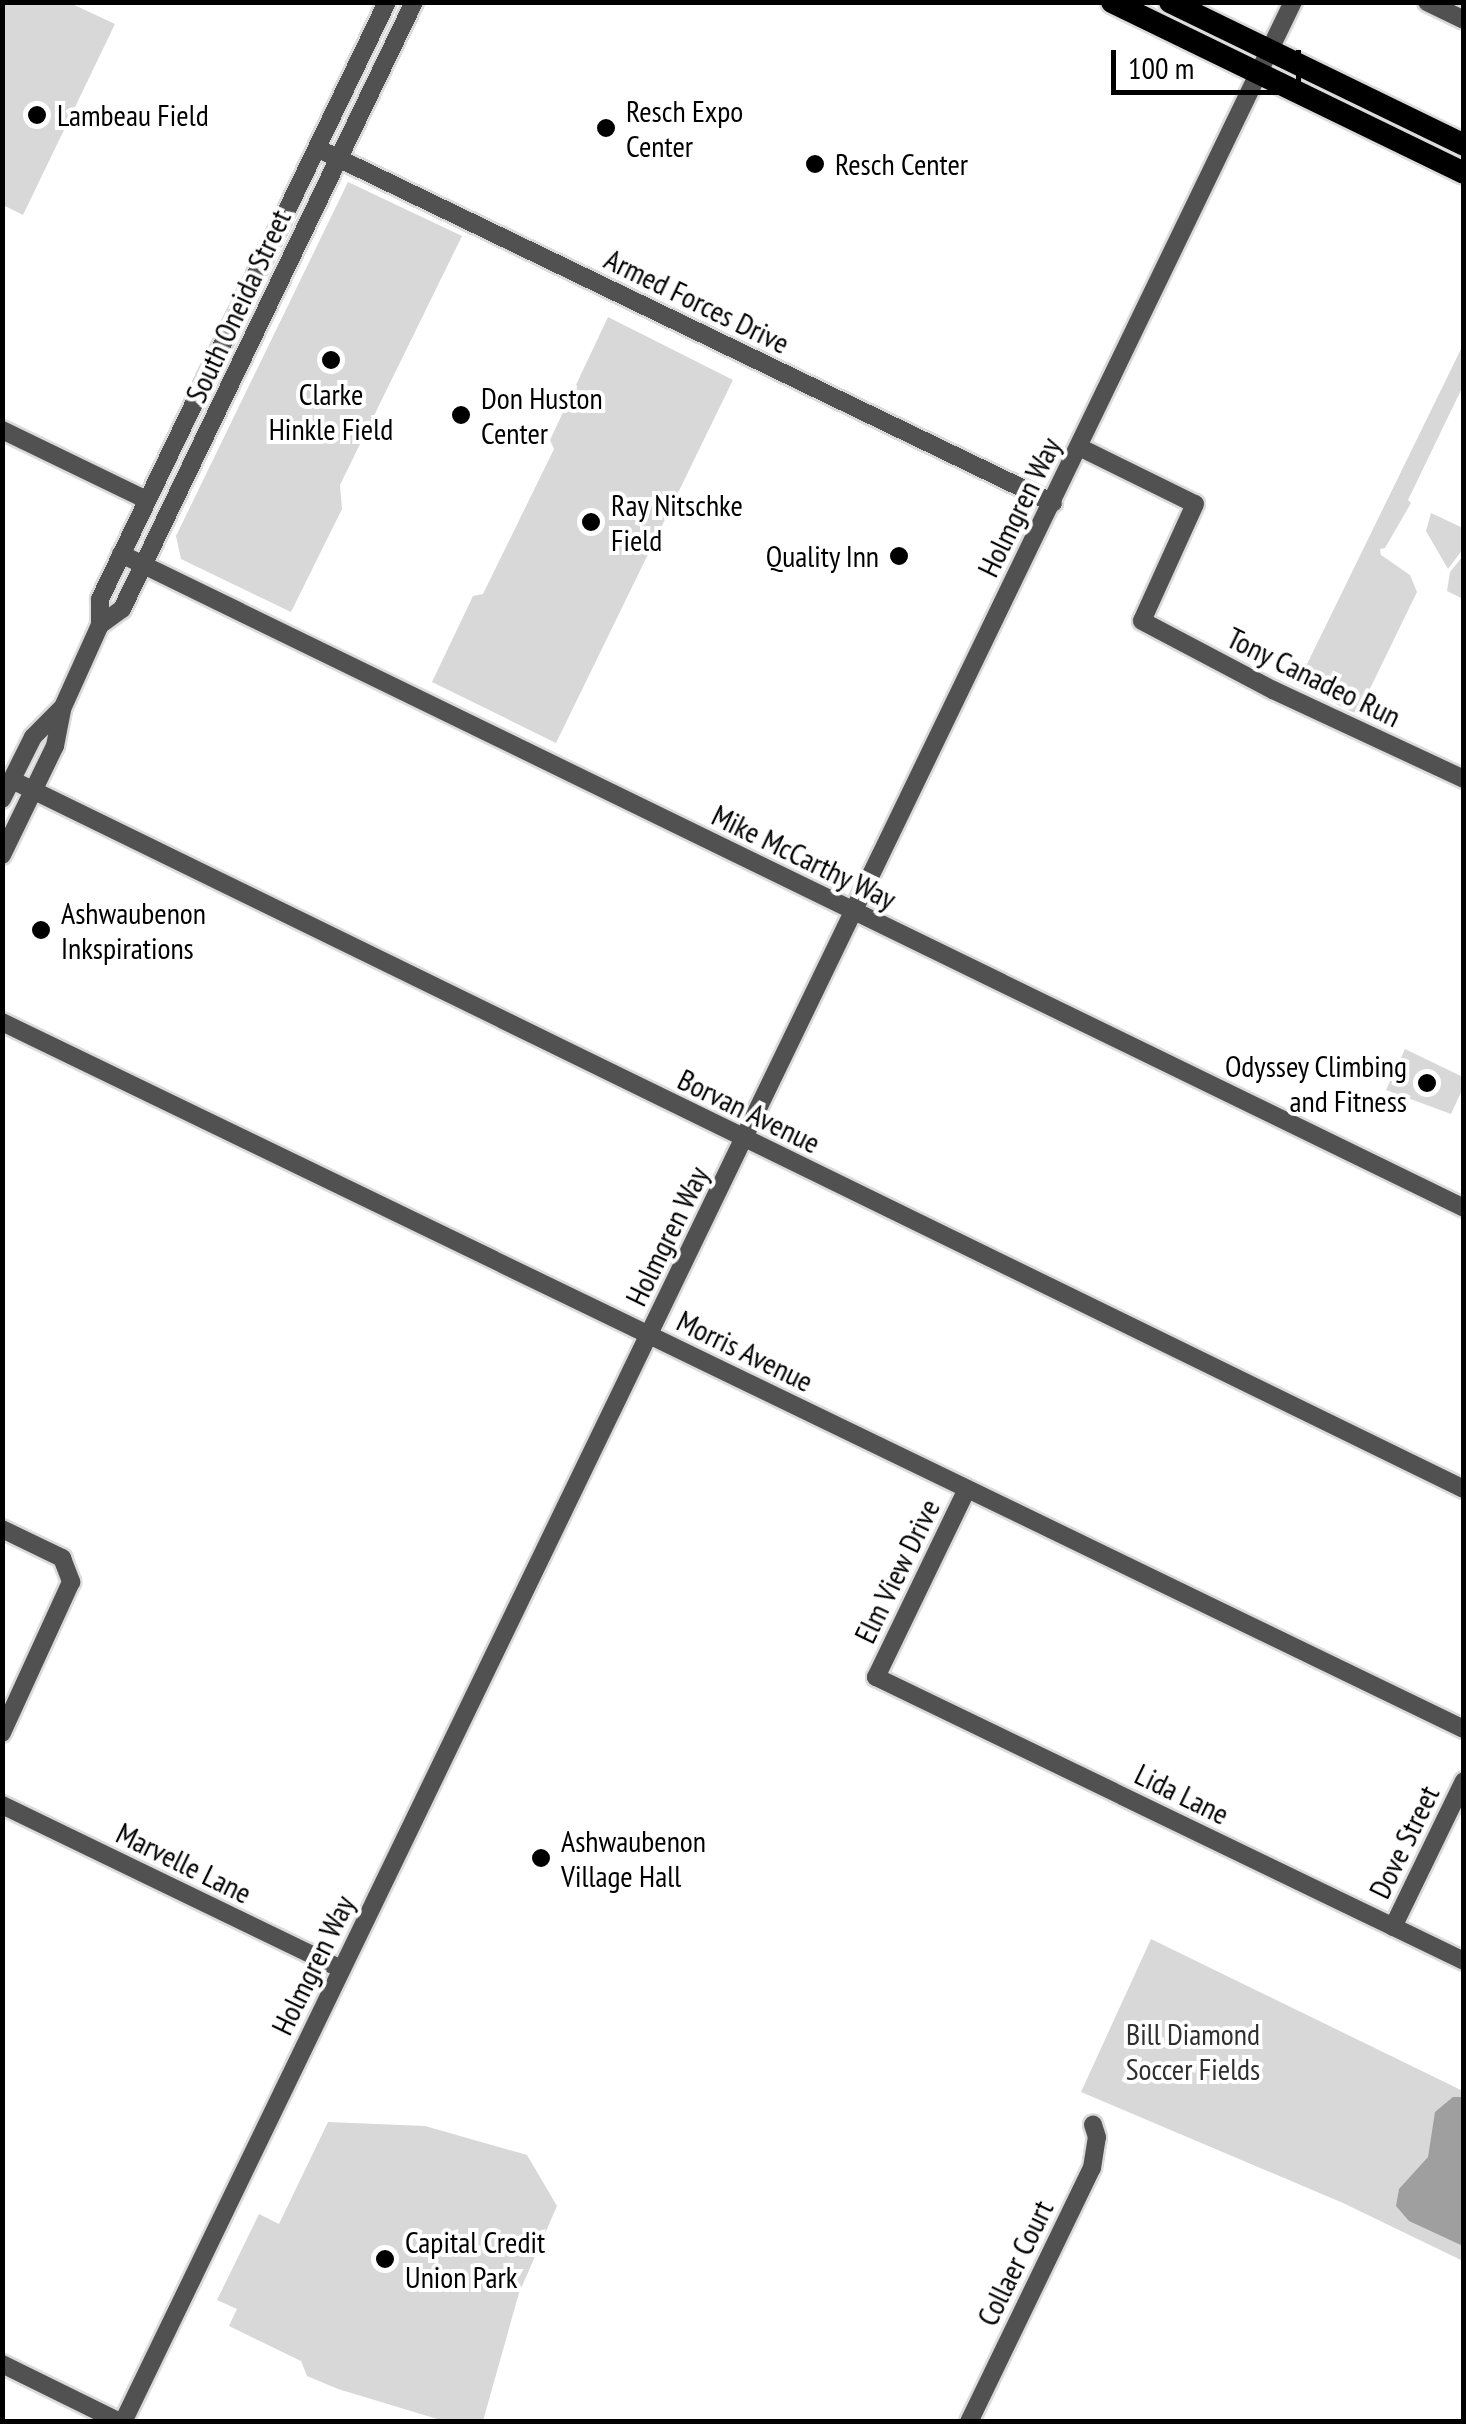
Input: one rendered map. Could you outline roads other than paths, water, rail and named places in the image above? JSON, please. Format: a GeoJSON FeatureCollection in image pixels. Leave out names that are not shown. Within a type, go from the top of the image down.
{"type":"FeatureCollection","features":[{"type":"Feature","properties":{"kind":"main road"},"geometry":{"type":"LineString","coordinates":[[1112,2],[1464,174]]}},
{"type":"Feature","properties":{"kind":"main road"},"geometry":{"type":"LineString","coordinates":[[1170,2],[1464,146]]}},
{"type":"Feature","properties":{"kind":"street","name":"South Oneida Street"},"geometry":{"type":"LineString","coordinates":[[2,855],[55,746],[62,709],[100,625],[100,599],[387,2]]}},
{"type":"Feature","properties":{"kind":"street","name":"South Oneida Street"},"geometry":{"type":"LineString","coordinates":[[100,625],[122,609],[414,2]]}},
{"type":"Feature","properties":{"kind":"street","name":"Holmgren Way"},"geometry":{"type":"LineString","coordinates":[[121,2422],[1293,2]]}},
{"type":"Feature","properties":{"kind":"street"},"geometry":{"type":"LineString","coordinates":[[1427,2],[1464,20]]}},
{"type":"Feature","properties":{"kind":"street","name":"Armed Forces Drive"},"geometry":{"type":"LineString","coordinates":[[318,148],[1052,502]]}},
{"type":"Feature","properties":{"kind":"street"},"geometry":{"type":"LineString","coordinates":[[2,430],[147,500]]}},
{"type":"Feature","properties":{"kind":"street","name":"Tony Canadeo Run"},"geometry":{"type":"LineString","coordinates":[[1079,447],[1195,504],[1142,621],[1273,690],[1464,779]]}},
{"type":"Feature","properties":{"kind":"street","name":"Mike McCarthy Way"},"geometry":{"type":"LineString","coordinates":[[121,554],[1464,1208]]}},
{"type":"Feature","properties":{"kind":"street","name":"South Oneida Street"},"geometry":{"type":"LineString","coordinates":[[2,799],[33,737],[62,709]]}},
{"type":"Feature","properties":{"kind":"street","name":"Borvan Avenue"},"geometry":{"type":"LineString","coordinates":[[12,780],[1464,1489]]}},
{"type":"Feature","properties":{"kind":"street","name":"Morris Avenue"},"geometry":{"type":"LineString","coordinates":[[2,1022],[1464,1729]]}},
{"type":"Feature","properties":{"kind":"street","name":"Elm View Drive"},"geometry":{"type":"LineString","coordinates":[[876,1677],[967,1489]]}},
{"type":"Feature","properties":{"kind":"street"},"geometry":{"type":"LineString","coordinates":[[2,1529],[62,1558],[71,1582],[65,1604],[2,1732]]}},
{"type":"Feature","properties":{"kind":"street","name":"Lida Lane"},"geometry":{"type":"LineString","coordinates":[[876,1677],[1464,1961]]}},
{"type":"Feature","properties":{"kind":"street","name":"Dove Street"},"geometry":{"type":"LineString","coordinates":[[1393,1927],[1464,1782]]}},
{"type":"Feature","properties":{"kind":"street","name":"Marvelle Lane"},"geometry":{"type":"LineString","coordinates":[[2,1806],[342,1970]]}},
{"type":"Feature","properties":{"kind":"street","name":"Collaer Court"},"geometry":{"type":"LineString","coordinates":[[968,2422],[1092,2168],[1097,2136],[1094,2125]]}},
{"type":"Feature","properties":{"kind":"street"},"geometry":{"type":"LineString","coordinates":[[2,2364],[121,2422]]}},
{"type":"Feature","properties":{"kind":"place","name":"Lambeau Field"},"geometry":{"type":"Point","coordinates":[37,115]}},
{"type":"Feature","properties":{"kind":"place","name":"Resch Expo Center"},"geometry":{"type":"Point","coordinates":[606,128]}},
{"type":"Feature","properties":{"kind":"place","name":"Resch Center"},"geometry":{"type":"Point","coordinates":[815,164]}},
{"type":"Feature","properties":{"kind":"place","name":"Clarke Hinkle Field"},"geometry":{"type":"Point","coordinates":[331,360]}},
{"type":"Feature","properties":{"kind":"place","name":"Don Huston Center"},"geometry":{"type":"Point","coordinates":[461,415]}},
{"type":"Feature","properties":{"kind":"place","name":"Ray Nitschke Field"},"geometry":{"type":"Point","coordinates":[591,522]}},
{"type":"Feature","properties":{"kind":"place","name":"Quality Inn"},"geometry":{"type":"Point","coordinates":[899,556]}},
{"type":"Feature","properties":{"kind":"place","name":"Ashwaubenon Inkspirations"},"geometry":{"type":"Point","coordinates":[41,930]}},
{"type":"Feature","properties":{"kind":"place","name":"Odyssey Climbing and Fitness"},"geometry":{"type":"Point","coordinates":[1427,1083]}},
{"type":"Feature","properties":{"kind":"place","name":"Ashwaubenon Village Hall"},"geometry":{"type":"Point","coordinates":[541,1858]}},
{"type":"Feature","properties":{"kind":"place","name":"Capital Credit Union Park"},"geometry":{"type":"Point","coordinates":[385,2259]}},
{"type":"Feature","properties":{"kind":"park label","name":"Bill Diamond Soccer Fields"},"geometry":{"type":"Point","coordinates":[1193,2051]}}]}
